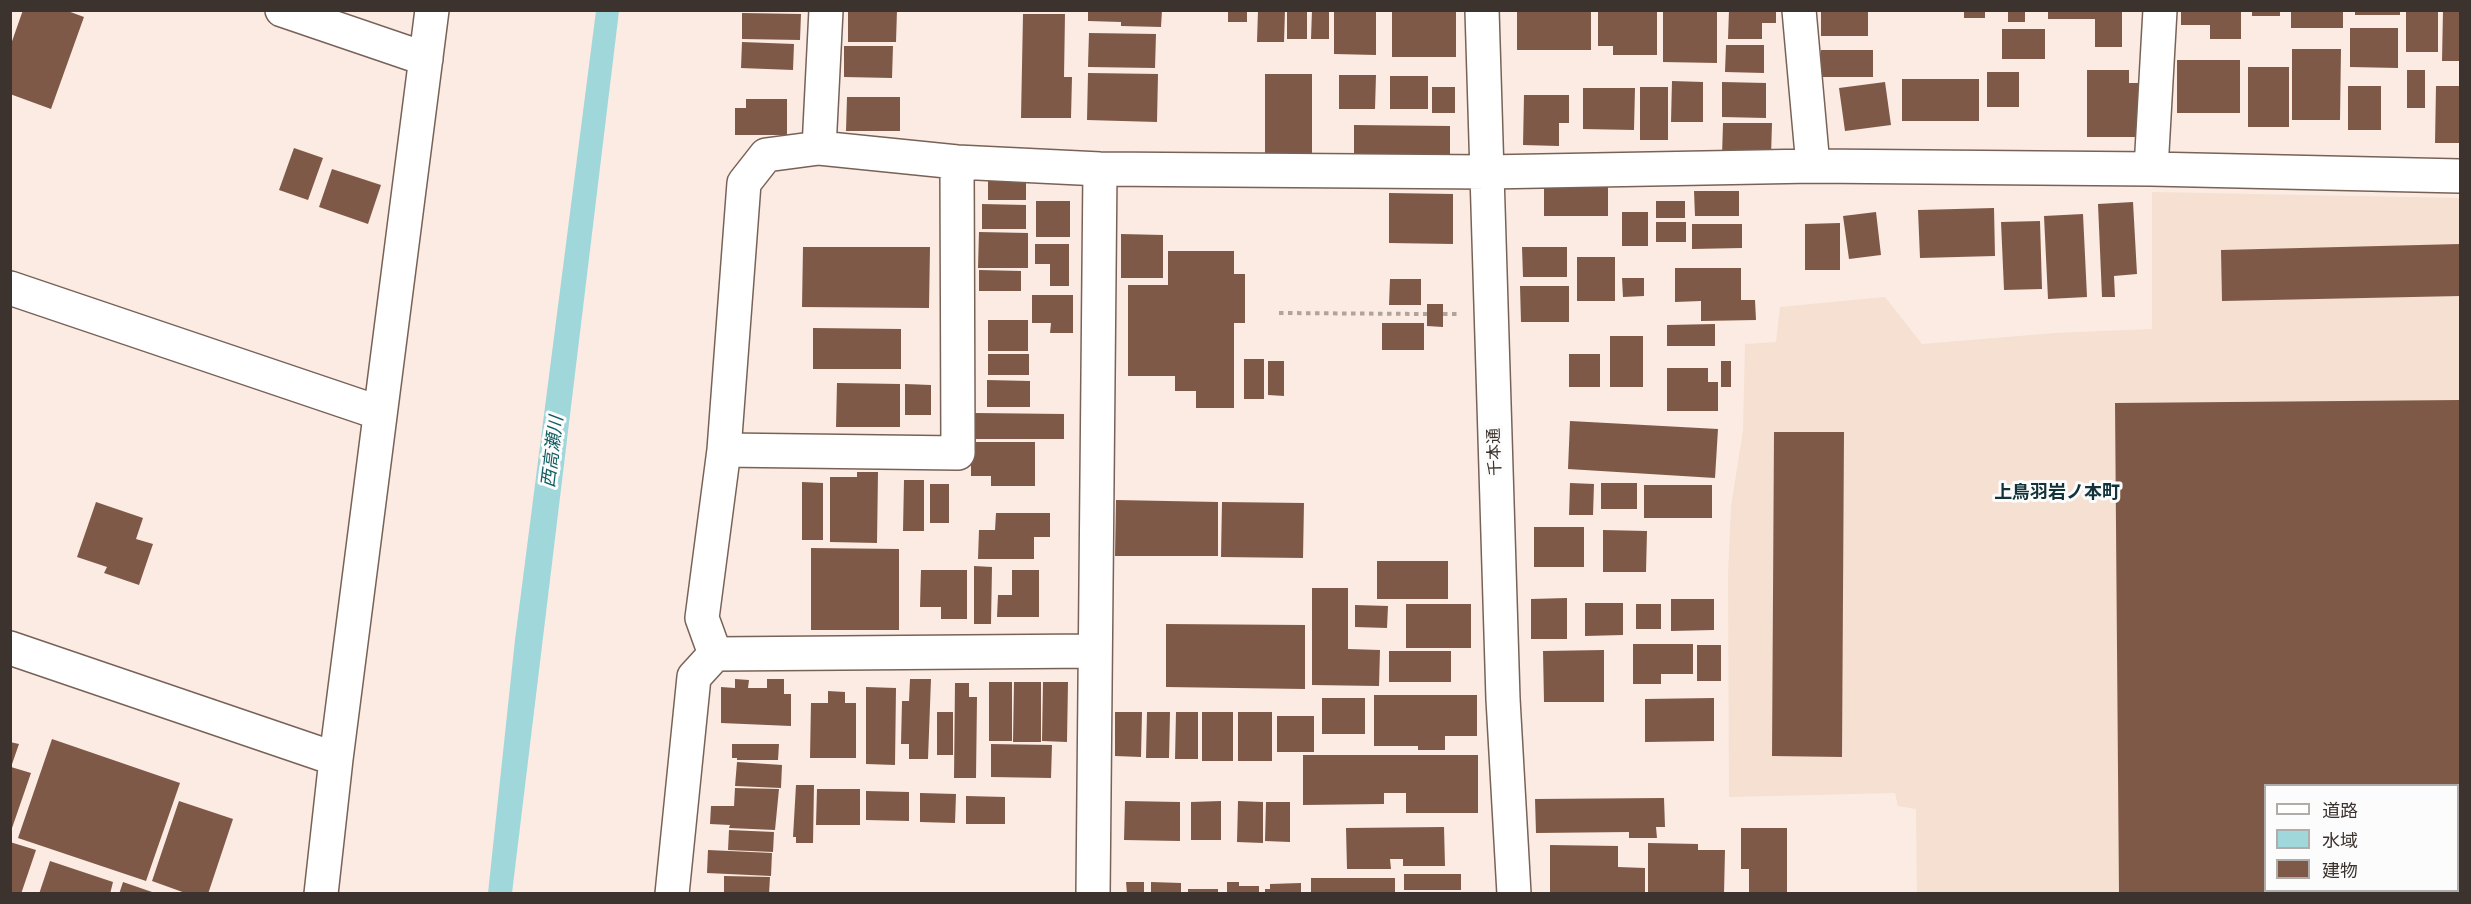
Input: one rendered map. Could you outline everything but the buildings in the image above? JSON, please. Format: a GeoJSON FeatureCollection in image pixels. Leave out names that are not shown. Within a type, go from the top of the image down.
{"type":"FeatureCollection","features":[{"type":"Feature","properties":{"kind":"street"},"geometry":{"type":"LineString","coordinates":[[282,10],[426,59]]}},
{"type":"Feature","properties":{"kind":"street"},"geometry":{"type":"LineString","coordinates":[[321,894],[336,759],[432,10]]}},
{"type":"Feature","properties":{"kind":"street"},"geometry":{"type":"LineString","coordinates":[[819,148],[826,10]]}},
{"type":"Feature","properties":{"kind":"street","name":"千本通"},"geometry":{"type":"LineString","coordinates":[[1482,10],[1503,699],[1514,894]]}},
{"type":"Feature","properties":{"kind":"street"},"geometry":{"type":"LineString","coordinates":[[1799,10],[1813,166]]}},
{"type":"Feature","properties":{"kind":"street"},"geometry":{"type":"LineString","coordinates":[[2151,169],[2160,10]]}},
{"type":"Feature","properties":{"kind":"street"},"geometry":{"type":"LineString","coordinates":[[715,654],[702,618],[724,450],[744,183],[766,155],[819,148],[957,162],[1100,169],[1487,172],[1813,166],[2151,169],[2460,176]]}},
{"type":"Feature","properties":{"kind":"street"},"geometry":{"type":"LineString","coordinates":[[724,450],[958,453],[957,162]]}},
{"type":"Feature","properties":{"kind":"street"},"geometry":{"type":"LineString","coordinates":[[1093,894],[1100,169]]}},
{"type":"Feature","properties":{"kind":"street"},"geometry":{"type":"LineString","coordinates":[[10,288],[380,413]]}},
{"type":"Feature","properties":{"kind":"street"},"geometry":{"type":"LineString","coordinates":[[10,648],[336,759]]}},
{"type":"Feature","properties":{"kind":"street"},"geometry":{"type":"LineString","coordinates":[[672,894],[694,677],[715,654],[1094,651]]}},
{"type":"Feature","properties":{"kind":"path"},"geometry":{"type":"LineString","coordinates":[[1279,314],[1427,314]]}},
{"type":"Feature","properties":{"kind":"shaded area"},"geometry":{"type":"Polygon","coordinates":[[[2152,192],[2460,198],[2460,893],[1917,893],[1916,809],[1898,806],[1895,793],[1729,797],[1728,576],[1731,506],[1743,431],[1745,344],[1776,342],[1780,307],[1885,297],[1922,344],[2055,333],[2152,329],[2152,192]]]}},
{"type":"Feature","properties":{"kind":"water","name":"西高瀬川"},"geometry":{"type":"Polygon","coordinates":[[[596,11],[619,11],[512,893],[488,893],[515,640],[596,11]]]}},
{"type":"Feature","properties":{"kind":"district","name":"上鳥羽岩ノ本町"},"geometry":{"type":"Point","coordinates":[2057,493]}}]}
